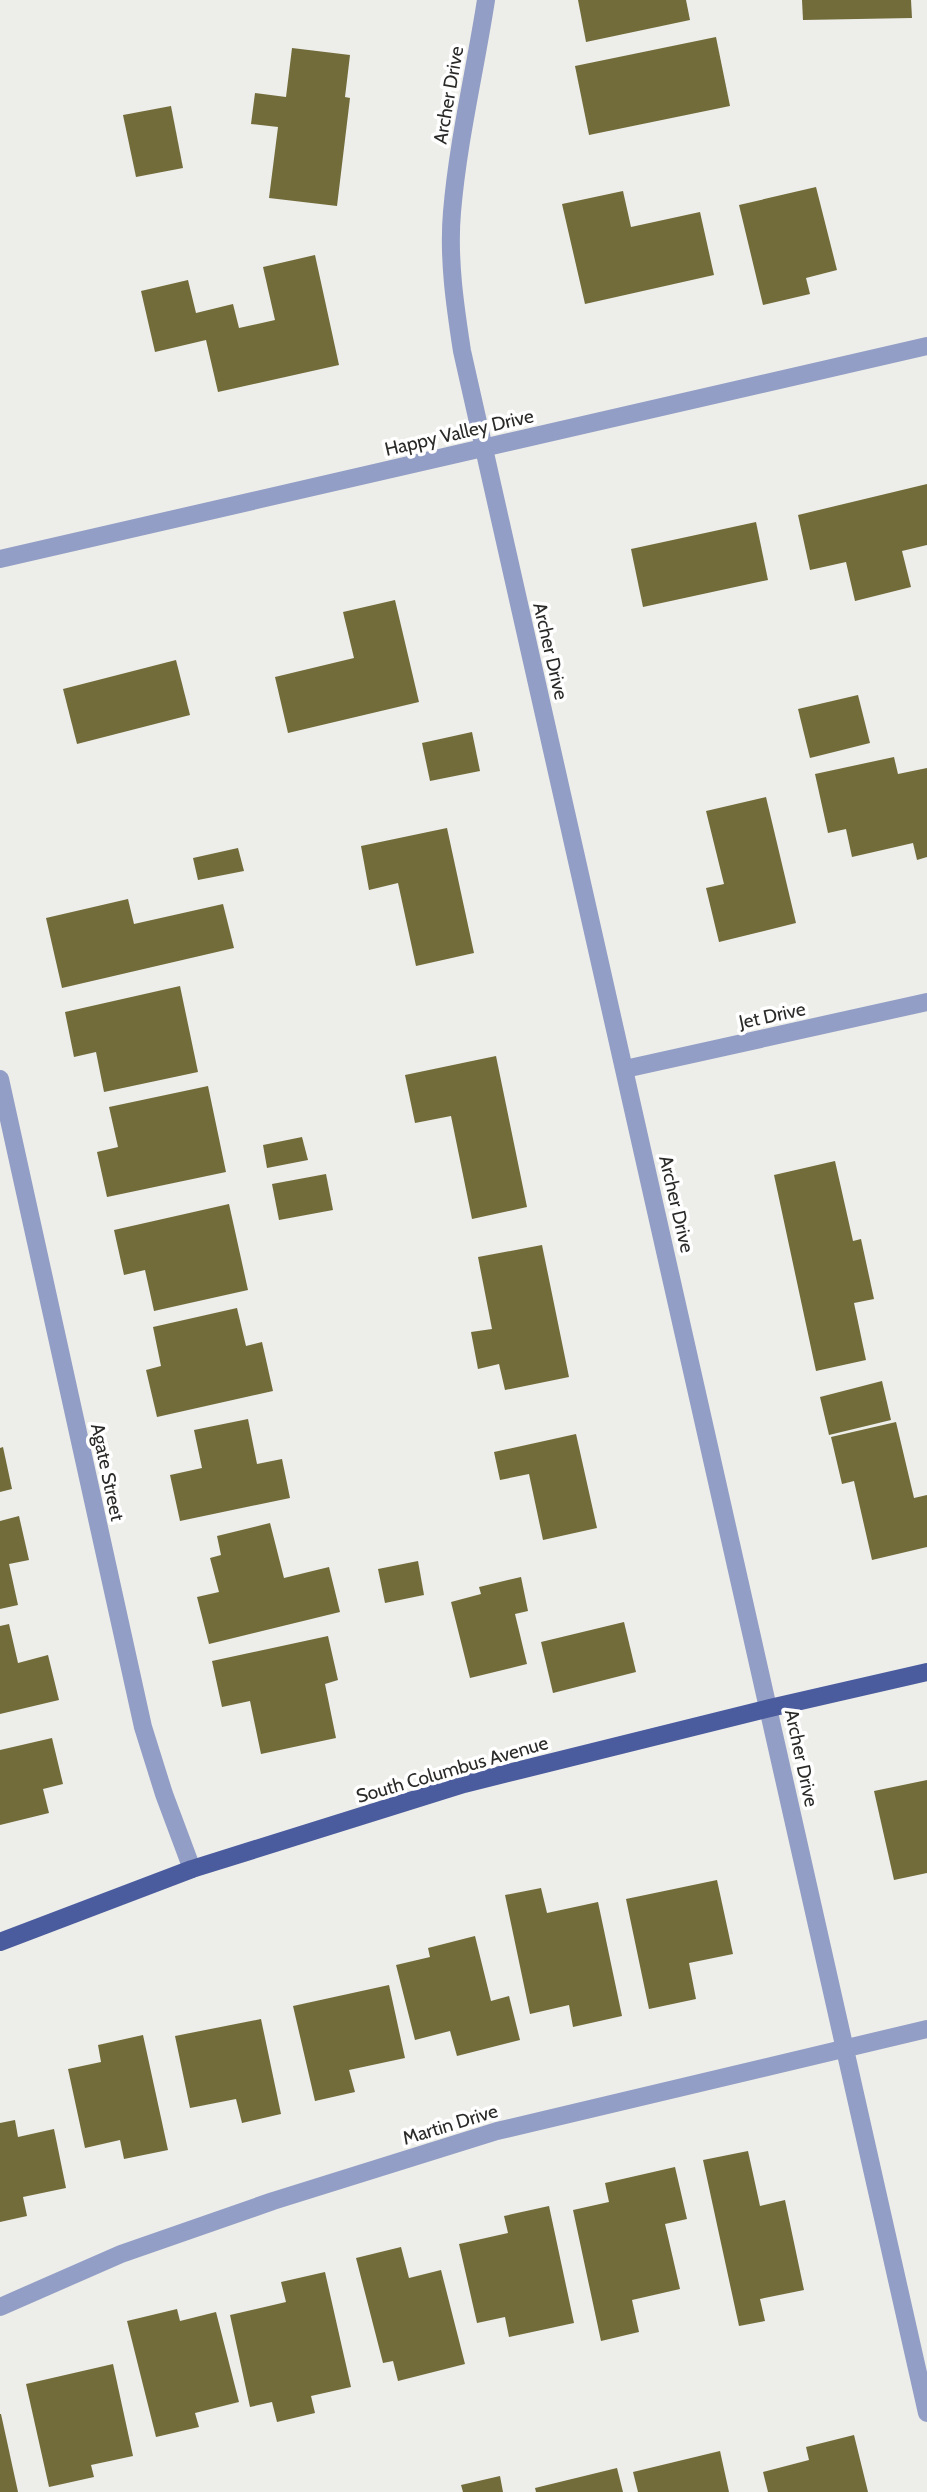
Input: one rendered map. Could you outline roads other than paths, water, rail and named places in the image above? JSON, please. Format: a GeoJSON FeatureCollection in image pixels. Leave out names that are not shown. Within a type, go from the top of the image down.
{"type":"FeatureCollection","features":[{"type":"Feature","properties":{"kind":"main road","name":"South Columbus Avenue"},"geometry":{"type":"LineString","coordinates":[[0,1942],[192,1869],[464,1784],[927,1672]]}},
{"type":"Feature","properties":{"kind":"street","name":"Archer Drive"},"geometry":{"type":"LineString","coordinates":[[486,0],[459,152],[451,215],[453,287],[462,351],[927,2413]]}},
{"type":"Feature","properties":{"kind":"street","name":"Happy Valley Drive"},"geometry":{"type":"LineString","coordinates":[[0,559],[927,346]]}},
{"type":"Feature","properties":{"kind":"street","name":"Jet Drive"},"geometry":{"type":"LineString","coordinates":[[625,1069],[927,1002]]}},
{"type":"Feature","properties":{"kind":"street","name":"Agate Street"},"geometry":{"type":"LineString","coordinates":[[0,1079],[143,1727],[192,1869]]}},
{"type":"Feature","properties":{"kind":"street","name":"Martin Drive"},"geometry":{"type":"LineString","coordinates":[[0,2307],[121,2254],[273,2201],[497,2131],[927,2029]]}}]}
